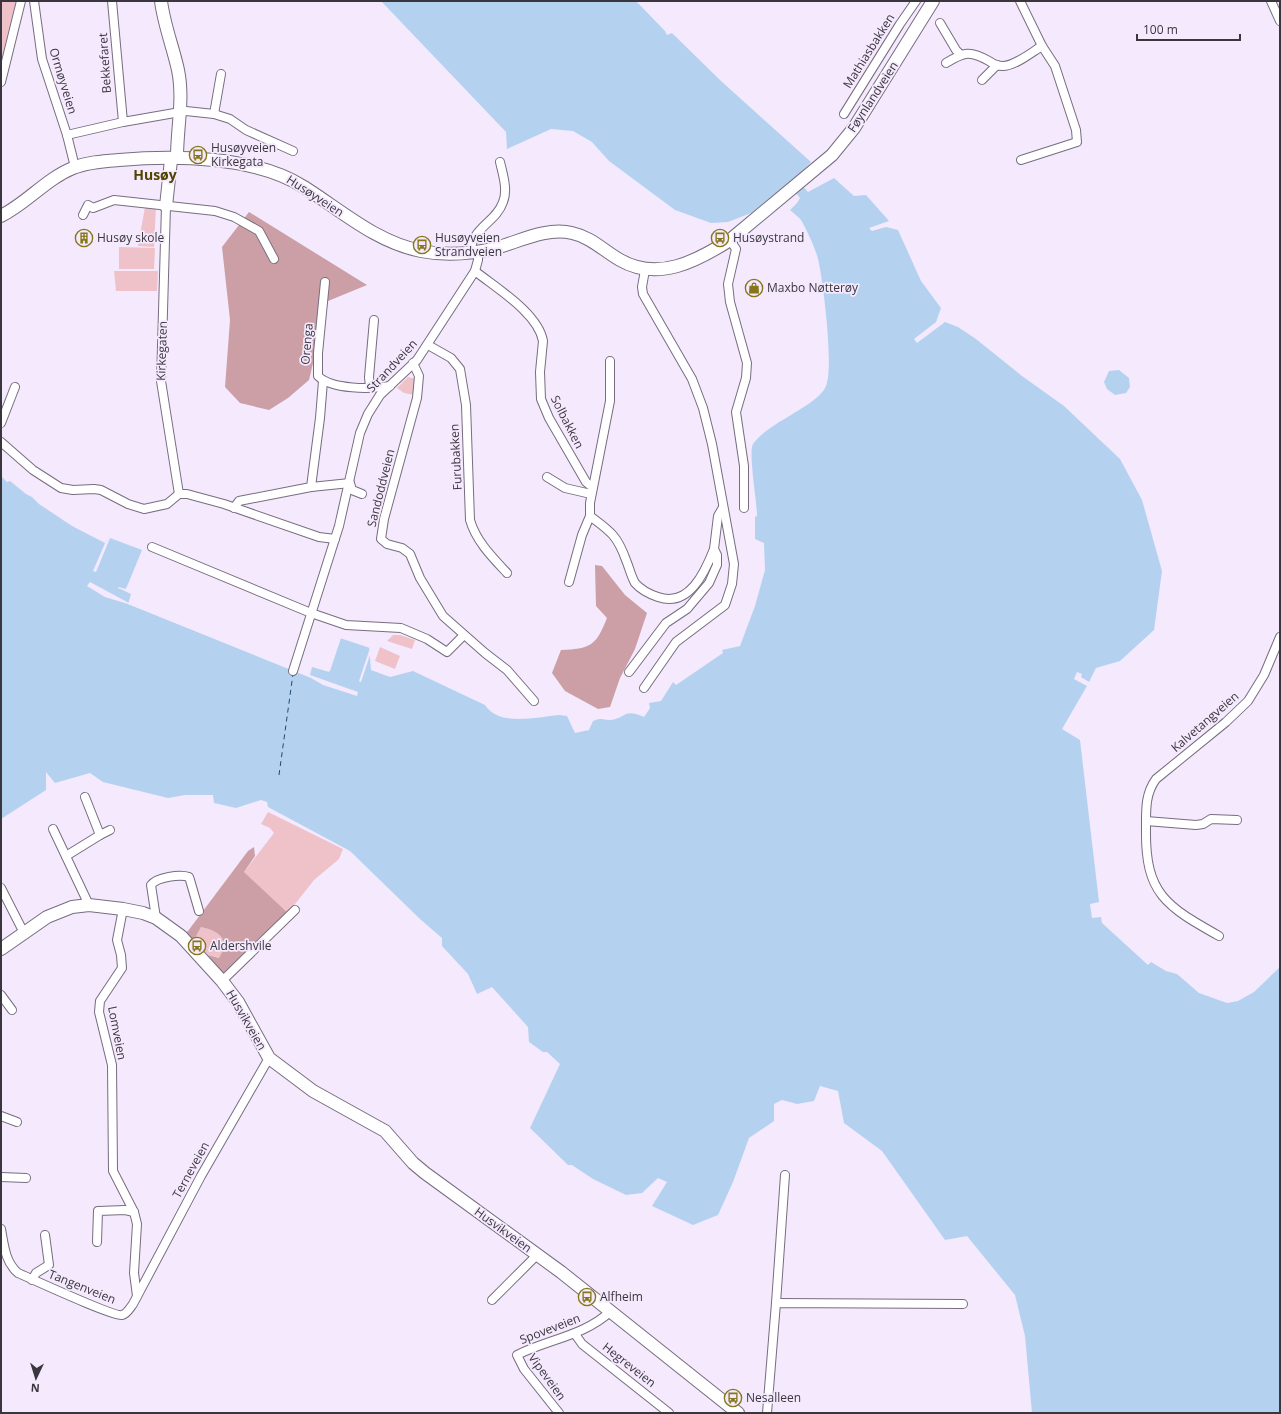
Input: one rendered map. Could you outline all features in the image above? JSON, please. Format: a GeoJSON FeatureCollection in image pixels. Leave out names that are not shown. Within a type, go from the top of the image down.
{"type":"FeatureCollection","features":[{"type":"Feature","properties":{"kind":"main road","name":"Kirkegaten"},"geometry":{"type":"LineString","coordinates":[[161,1],[165,24],[178,70],[180,112],[177,157],[171,160],[166,206]]}},
{"type":"Feature","properties":{"kind":"main road","name":"Føynlandveien"},"geometry":{"type":"LineString","coordinates":[[797,186],[825,163],[843,142],[933,1]]}},
{"type":"Feature","properties":{"kind":"main road","name":"Husøyveien"},"geometry":{"type":"LineString","coordinates":[[1,216],[21,204],[60,174],[75,167],[111,161],[177,157],[231,162],[278,174],[305,187],[360,226],[400,245],[437,253],[474,252],[535,236],[563,232],[586,238],[630,266],[645,270],[664,270],[684,265],[711,252],[730,240],[797,186]]}},
{"type":"Feature","properties":{"kind":"main road","name":"Husvikveien"},"geometry":{"type":"LineString","coordinates":[[1,949],[63,909],[89,905],[123,909],[143,913],[156,918],[181,936],[222,981],[238,1002],[269,1058],[313,1091],[385,1131],[413,1164],[611,1311],[738,1413]]}},
{"type":"Feature","properties":{"kind":"street"},"geometry":{"type":"LineString","coordinates":[[1,82],[21,1]]}},
{"type":"Feature","properties":{"kind":"street","name":"Ormøyveien"},"geometry":{"type":"LineString","coordinates":[[34,1],[42,59],[67,135],[75,167]]}},
{"type":"Feature","properties":{"kind":"street","name":"Bekkefaret"},"geometry":{"type":"LineString","coordinates":[[112,1],[123,122]]}},
{"type":"Feature","properties":{"kind":"street","name":"Mathiasbakken"},"geometry":{"type":"LineString","coordinates":[[844,114],[916,1]]}},
{"type":"Feature","properties":{"kind":"street"},"geometry":{"type":"LineString","coordinates":[[1020,1],[1042,46],[1054,66],[1063,87],[1076,130],[1077,142],[1021,160]]}},
{"type":"Feature","properties":{"kind":"street"},"geometry":{"type":"LineString","coordinates":[[1271,1],[1280,21]]}},
{"type":"Feature","properties":{"kind":"street"},"geometry":{"type":"LineString","coordinates":[[940,23],[960,54]]}},
{"type":"Feature","properties":{"kind":"street"},"geometry":{"type":"LineString","coordinates":[[946,62],[960,54],[967,53],[978,54],[997,65],[1004,66],[1042,46]]}},
{"type":"Feature","properties":{"kind":"street"},"geometry":{"type":"LineString","coordinates":[[982,80],[997,65]]}},
{"type":"Feature","properties":{"kind":"street"},"geometry":{"type":"LineString","coordinates":[[214,114],[221,74]]}},
{"type":"Feature","properties":{"kind":"street"},"geometry":{"type":"LineString","coordinates":[[67,135],[123,122],[186,111],[214,114],[230,119],[246,130],[292,151]]}},
{"type":"Feature","properties":{"kind":"street"},"geometry":{"type":"LineString","coordinates":[[474,252],[471,244],[474,237],[495,216],[503,202],[504,183],[500,162]]}},
{"type":"Feature","properties":{"kind":"street"},"geometry":{"type":"LineString","coordinates":[[83,216],[88,205],[93,208],[114,200],[215,211],[247,223],[259,231],[274,259]]}},
{"type":"Feature","properties":{"kind":"street","name":"Kirkegaten"},"geometry":{"type":"LineString","coordinates":[[166,206],[161,381],[179,494]]}},
{"type":"Feature","properties":{"kind":"street"},"geometry":{"type":"LineString","coordinates":[[730,240],[736,249],[729,272],[728,284],[730,302],[748,363],[746,378],[736,412],[744,466],[744,508]]}},
{"type":"Feature","properties":{"kind":"street","name":"Strandveien"},"geometry":{"type":"LineString","coordinates":[[293,670],[335,539],[350,483],[360,433],[368,414],[376,401],[413,363],[428,345],[475,271],[478,260],[474,252]]}},
{"type":"Feature","properties":{"kind":"street"},"geometry":{"type":"LineString","coordinates":[[644,688],[676,642],[723,608],[728,599],[734,564],[722,508],[712,444],[703,408],[692,379],[643,294],[642,287],[645,270]]}},
{"type":"Feature","properties":{"kind":"street","name":"Solbakken"},"geometry":{"type":"LineString","coordinates":[[475,271],[522,308],[542,334],[540,387],[543,407],[592,490]]}},
{"type":"Feature","properties":{"kind":"street","name":"Orenga"},"geometry":{"type":"LineString","coordinates":[[323,381],[318,376],[317,364],[325,282]]}},
{"type":"Feature","properties":{"kind":"street"},"geometry":{"type":"LineString","coordinates":[[370,387],[369,377],[374,320]]}},
{"type":"Feature","properties":{"kind":"street","name":"Furubakken"},"geometry":{"type":"LineString","coordinates":[[428,345],[451,358],[460,370],[466,405],[470,520],[473,530],[485,548],[507,572]]}},
{"type":"Feature","properties":{"kind":"street"},"geometry":{"type":"LineString","coordinates":[[569,582],[582,535],[590,516],[589,509],[592,490],[610,401],[610,361]]}},
{"type":"Feature","properties":{"kind":"street","name":"Sandoddveien"},"geometry":{"type":"LineString","coordinates":[[413,363],[419,376],[417,398],[384,519],[381,539],[387,544],[402,548],[410,554],[420,578],[443,616],[507,670],[534,700]]}},
{"type":"Feature","properties":{"kind":"street"},"geometry":{"type":"LineString","coordinates":[[311,487],[322,406],[323,381],[349,387],[390,386]]}},
{"type":"Feature","properties":{"kind":"street"},"geometry":{"type":"LineString","coordinates":[[1,423],[15,387]]}},
{"type":"Feature","properties":{"kind":"street"},"geometry":{"type":"LineString","coordinates":[[1,442],[33,470],[61,488],[73,490],[101,490],[128,504],[144,509],[167,504],[179,494],[187,494],[234,508],[319,537],[335,539]]}},
{"type":"Feature","properties":{"kind":"street"},"geometry":{"type":"LineString","coordinates":[[547,477],[565,488],[592,490]]}},
{"type":"Feature","properties":{"kind":"street"},"geometry":{"type":"LineString","coordinates":[[234,508],[239,501],[311,487],[350,483],[352,490],[362,494]]}},
{"type":"Feature","properties":{"kind":"street"},"geometry":{"type":"LineString","coordinates":[[590,516],[611,531],[620,544],[636,583],[643,591],[664,599],[679,598],[687,593],[700,577],[714,549],[718,516],[722,508]]}},
{"type":"Feature","properties":{"kind":"street"},"geometry":{"type":"LineString","coordinates":[[152,547],[311,613],[346,624],[401,628],[422,636],[448,652],[464,635]]}},
{"type":"Feature","properties":{"kind":"street"},"geometry":{"type":"LineString","coordinates":[[629,672],[666,622],[687,609],[709,583],[717,565],[717,554],[714,549]]}},
{"type":"Feature","properties":{"kind":"street","name":"Kalvetangveien"},"geometry":{"type":"LineString","coordinates":[[1218,936],[1181,914],[1167,903],[1159,892],[1148,866],[1146,820],[1147,797],[1153,783],[1162,774],[1226,722],[1248,701],[1264,675],[1280,637]]}},
{"type":"Feature","properties":{"kind":"street"},"geometry":{"type":"LineString","coordinates":[[85,797],[100,834]]}},
{"type":"Feature","properties":{"kind":"street"},"geometry":{"type":"LineString","coordinates":[[1146,820],[1196,825],[1203,824],[1211,819],[1237,820]]}},
{"type":"Feature","properties":{"kind":"street"},"geometry":{"type":"LineString","coordinates":[[53,829],[89,905]]}},
{"type":"Feature","properties":{"kind":"street"},"geometry":{"type":"LineString","coordinates":[[66,856],[100,834],[110,830]]}},
{"type":"Feature","properties":{"kind":"street"},"geometry":{"type":"LineString","coordinates":[[156,918],[152,885],[157,880],[180,875],[189,877],[199,911]]}},
{"type":"Feature","properties":{"kind":"street"},"geometry":{"type":"LineString","coordinates":[[1,888],[24,933]]}},
{"type":"Feature","properties":{"kind":"street","name":"Lomveien"},"geometry":{"type":"LineString","coordinates":[[123,909],[117,940],[122,955],[122,968],[100,1001],[99,1012],[112,1065],[113,1171],[134,1212],[137,1224],[134,1273],[137,1296]]}},
{"type":"Feature","properties":{"kind":"street"},"geometry":{"type":"LineString","coordinates":[[222,981],[295,910]]}},
{"type":"Feature","properties":{"kind":"street"},"geometry":{"type":"LineString","coordinates":[[1,995],[12,1010]]}},
{"type":"Feature","properties":{"kind":"street","name":"Terneveien"},"geometry":{"type":"LineString","coordinates":[[137,1296],[201,1176],[269,1058]]}},
{"type":"Feature","properties":{"kind":"street"},"geometry":{"type":"LineString","coordinates":[[1,1116],[17,1122]]}},
{"type":"Feature","properties":{"kind":"street"},"geometry":{"type":"LineString","coordinates":[[767,1413],[785,1175]]}},
{"type":"Feature","properties":{"kind":"street"},"geometry":{"type":"LineString","coordinates":[[1,1177],[26,1178]]}},
{"type":"Feature","properties":{"kind":"street"},"geometry":{"type":"LineString","coordinates":[[96,1242],[98,1211],[125,1210],[134,1212]]}},
{"type":"Feature","properties":{"kind":"street","name":"Tangenveien"},"geometry":{"type":"LineString","coordinates":[[1,1229],[10,1265],[18,1273],[32,1280],[120,1315],[127,1312],[137,1296]]}},
{"type":"Feature","properties":{"kind":"street","name":"Tangenveien"},"geometry":{"type":"LineString","coordinates":[[32,1280],[36,1273],[49,1264],[45,1235]]}},
{"type":"Feature","properties":{"kind":"street","name":"Husvikveien"},"geometry":{"type":"LineString","coordinates":[[492,1300],[537,1255]]}},
{"type":"Feature","properties":{"kind":"street"},"geometry":{"type":"LineString","coordinates":[[776,1302],[963,1304]]}},
{"type":"Feature","properties":{"kind":"street","name":"Spoveveien"},"geometry":{"type":"LineString","coordinates":[[517,1355],[575,1334],[603,1318],[611,1311]]}},
{"type":"Feature","properties":{"kind":"street","name":"Hegreveien"},"geometry":{"type":"LineString","coordinates":[[575,1334],[582,1344],[669,1413]]}},
{"type":"Feature","properties":{"kind":"street","name":"Vipeveien"},"geometry":{"type":"LineString","coordinates":[[517,1355],[524,1370],[559,1413]]}},
{"type":"Feature","properties":{"kind":"shaded area"},"geometry":{"type":"Polygon","coordinates":[[[1,1],[17,1],[1,67],[1,1]]]}},
{"type":"Feature","properties":{"kind":"shaded area"},"geometry":{"type":"Polygon","coordinates":[[[145,207],[156,207],[154,247],[138,246],[145,207]]]}},
{"type":"Feature","properties":{"kind":"shaded area"},"geometry":{"type":"Polygon","coordinates":[[[249,212],[367,285],[328,301],[309,380],[288,398],[269,410],[240,403],[225,387],[230,320],[222,247],[249,212]]]}},
{"type":"Feature","properties":{"kind":"shaded area"},"geometry":{"type":"Polygon","coordinates":[[[119,247],[155,248],[154,269],[119,269],[119,247]]]}},
{"type":"Feature","properties":{"kind":"shaded area"},"geometry":{"type":"Polygon","coordinates":[[[114,271],[158,271],[157,291],[116,291],[114,271]]]}},
{"type":"Feature","properties":{"kind":"shaded area"},"geometry":{"type":"Polygon","coordinates":[[[408,377],[417,379],[415,395],[404,393],[397,388],[408,377]]]}},
{"type":"Feature","properties":{"kind":"shaded area"},"geometry":{"type":"Polygon","coordinates":[[[595,565],[602,566],[625,595],[647,613],[635,649],[620,678],[610,707],[598,709],[565,691],[552,673],[561,650],[579,649],[591,644],[599,635],[607,618],[596,606],[595,565]]]}},
{"type":"Feature","properties":{"kind":"shaded area"},"geometry":{"type":"Polygon","coordinates":[[[393,635],[400,635],[415,640],[412,649],[387,641],[393,635]]]}},
{"type":"Feature","properties":{"kind":"shaded area"},"geometry":{"type":"Polygon","coordinates":[[[380,647],[400,656],[395,669],[375,661],[380,647]]]}},
{"type":"Feature","properties":{"kind":"shaded area"},"geometry":{"type":"Polygon","coordinates":[[[268,812],[343,849],[339,859],[314,880],[288,913],[244,872],[274,833],[270,828],[261,824],[268,812]]]}},
{"type":"Feature","properties":{"kind":"shaded area"},"geometry":{"type":"Polygon","coordinates":[[[254,847],[255,856],[244,872],[288,913],[225,976],[208,955],[219,958],[224,946],[221,937],[218,934],[201,927],[194,940],[183,934],[188,931],[248,851],[254,847]]]}},
{"type":"Feature","properties":{"kind":"shaded area"},"geometry":{"type":"Polygon","coordinates":[[[201,927],[218,934],[224,941],[223,951],[220,958],[208,955],[194,940],[201,927]]]}},
{"type":"Feature","properties":{"kind":"water"},"geometry":{"type":"Polygon","coordinates":[[[381,1],[636,1],[665,31],[667,35],[672,33],[721,81],[811,162],[796,178],[808,192],[834,178],[854,196],[866,195],[889,221],[869,228],[872,231],[886,227],[898,230],[921,281],[941,308],[936,322],[914,339],[917,343],[945,322],[958,327],[1064,406],[1120,459],[1142,500],[1162,571],[1154,630],[1120,661],[1096,668],[1089,682],[1081,677],[1082,674],[1077,672],[1074,679],[1087,686],[1062,729],[1080,740],[1099,902],[1090,904],[1092,918],[1101,917],[1102,923],[1148,965],[1151,962],[1166,971],[1177,974],[1199,993],[1227,1003],[1238,1001],[1254,992],[1280,967],[1280,1413],[1032,1413],[1025,1336],[1015,1295],[967,1236],[945,1240],[882,1151],[844,1123],[838,1091],[820,1086],[814,1101],[797,1104],[782,1100],[774,1104],[774,1121],[749,1138],[733,1182],[718,1215],[693,1225],[652,1206],[667,1182],[658,1178],[642,1193],[626,1195],[593,1179],[572,1165],[568,1165],[530,1128],[560,1064],[547,1052],[543,1052],[529,1042],[528,1027],[492,987],[477,994],[468,974],[442,946],[442,938],[420,919],[350,851],[268,807],[267,802],[261,800],[236,808],[214,803],[213,795],[185,795],[168,798],[103,782],[90,773],[55,783],[46,772],[46,790],[1,819],[1,476],[7,482],[10,481],[39,504],[72,526],[105,543],[109,535],[144,550],[125,591],[131,594],[128,604],[308,676],[312,666],[330,671],[341,638],[369,646],[371,670],[390,677],[413,671],[485,705],[491,712],[499,716],[529,719],[559,715],[567,716],[575,733],[589,730],[593,721],[598,719],[611,720],[629,713],[644,717],[650,708],[649,703],[661,701],[673,682],[676,685],[723,653],[722,650],[740,646],[755,606],[765,570],[764,543],[755,539],[755,517],[757,516],[752,467],[753,444],[770,428],[803,407],[821,393],[826,386],[828,376],[829,361],[827,323],[818,259],[803,224],[800,219],[790,210],[800,198],[789,184],[751,213],[728,222],[711,223],[675,210],[609,161],[592,142],[573,131],[551,129],[507,149],[506,132],[381,1]]]}},
{"type":"Feature","properties":{"kind":"water"},"geometry":{"type":"Polygon","coordinates":[[[1119,370],[1129,378],[1130,387],[1126,393],[1115,395],[1107,389],[1104,382],[1109,371],[1119,370]]]}},
{"type":"Feature","properties":{"kind":"pier"},"geometry":{"type":"Polygon","coordinates":[[[109,534],[146,550],[128,591],[133,594],[130,604],[307,673],[312,664],[329,669],[340,636],[370,644],[371,652],[361,682],[359,681],[370,648],[340,638],[329,672],[312,667],[310,675],[358,692],[357,696],[323,685],[311,678],[128,604],[105,597],[87,586],[90,582],[129,603],[132,594],[118,587],[126,589],[142,550],[110,538],[96,572],[93,571],[109,534]]]}},
{"type":"Feature","properties":{"kind":"ferry route"},"geometry":{"type":"LineString","coordinates":[[279,775],[293,674]]}},
{"type":"Feature","properties":{"kind":"place","name":"Husøyveien Kirkegata"},"geometry":{"type":"Point","coordinates":[198,155]}},
{"type":"Feature","properties":{"kind":"place","name":"Husøy skole"},"geometry":{"type":"Point","coordinates":[84,238]}},
{"type":"Feature","properties":{"kind":"place","name":"Husøystrand"},"geometry":{"type":"Point","coordinates":[720,238]}},
{"type":"Feature","properties":{"kind":"place","name":"Husøyveien Strandveien"},"geometry":{"type":"Point","coordinates":[422,245]}},
{"type":"Feature","properties":{"kind":"place","name":"Maxbo Nøtterøy"},"geometry":{"type":"Point","coordinates":[754,288]}},
{"type":"Feature","properties":{"kind":"place","name":"Aldershvile"},"geometry":{"type":"Point","coordinates":[197,946]}},
{"type":"Feature","properties":{"kind":"place","name":"Alfheim"},"geometry":{"type":"Point","coordinates":[587,1297]}},
{"type":"Feature","properties":{"kind":"place","name":"Nesalleen"},"geometry":{"type":"Point","coordinates":[733,1398]}},
{"type":"Feature","properties":{"kind":"district","name":"Husøy"},"geometry":{"type":"Point","coordinates":[155,175]}}]}
